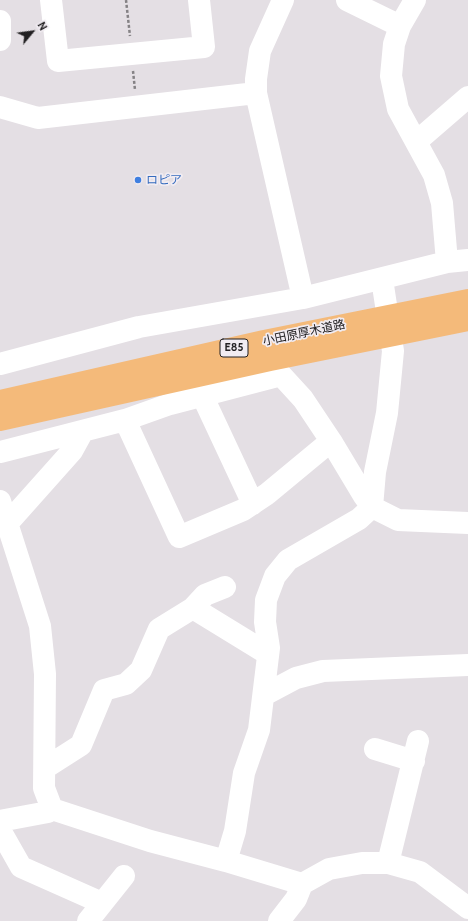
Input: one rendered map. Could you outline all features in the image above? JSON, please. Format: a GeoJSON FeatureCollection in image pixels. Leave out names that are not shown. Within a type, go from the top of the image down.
{"type":"FeatureCollection","features":[{"type":"Feature","properties":{"kind":"highway","name":"小田原厚木道路"},"geometry":{"type":"LineString","coordinates":[[0,401],[264,341],[468,300]]}},
{"type":"Feature","properties":{"kind":"highway","name":"小田原厚木道路"},"geometry":{"type":"LineString","coordinates":[[0,420],[270,360],[468,320]]}},
{"type":"Feature","properties":{"kind":"street"},"geometry":{"type":"LineString","coordinates":[[51,0],[58,61],[204,47],[199,0]]}},
{"type":"Feature","properties":{"kind":"street"},"geometry":{"type":"LineString","coordinates":[[283,0],[260,51],[256,79],[256,93],[303,298]]}},
{"type":"Feature","properties":{"kind":"street"},"geometry":{"type":"LineString","coordinates":[[347,0],[400,26]]}},
{"type":"Feature","properties":{"kind":"street"},"geometry":{"type":"LineString","coordinates":[[0,364],[140,327],[303,298],[458,261],[434,175],[398,109],[391,76],[394,44],[400,26],[415,0]]}},
{"type":"Feature","properties":{"kind":"street"},"geometry":{"type":"LineString","coordinates":[[0,21],[0,40]]}},
{"type":"Feature","properties":{"kind":"street"},"geometry":{"type":"LineString","coordinates":[[0,107],[38,118],[256,93]]}},
{"type":"Feature","properties":{"kind":"street"},"geometry":{"type":"LineString","coordinates":[[416,142],[468,97]]}},
{"type":"Feature","properties":{"kind":"street"},"geometry":{"type":"LineString","coordinates":[[226,861],[235,831],[244,773],[259,730],[269,648],[265,622],[266,600],[275,576],[288,560],[359,519],[372,507],[375,472],[387,413],[393,351],[382,279]]}},
{"type":"Feature","properties":{"kind":"street"},"geometry":{"type":"LineString","coordinates":[[0,452],[124,420],[170,404],[281,375],[303,399],[372,507],[398,520],[468,523]]}},
{"type":"Feature","properties":{"kind":"street"},"geometry":{"type":"LineString","coordinates":[[202,395],[253,504]]}},
{"type":"Feature","properties":{"kind":"street"},"geometry":{"type":"LineString","coordinates":[[124,420],[179,537],[243,510],[253,504],[331,441]]}},
{"type":"Feature","properties":{"kind":"street"},"geometry":{"type":"LineString","coordinates":[[8,524],[72,451],[83,431]]}},
{"type":"Feature","properties":{"kind":"street"},"geometry":{"type":"LineString","coordinates":[[0,501],[40,626],[45,674],[44,788],[52,809]]}},
{"type":"Feature","properties":{"kind":"street"},"geometry":{"type":"LineString","coordinates":[[45,768],[81,745],[104,690],[126,684],[141,670],[159,628],[193,608],[205,595],[225,586]]}},
{"type":"Feature","properties":{"kind":"street"},"geometry":{"type":"LineString","coordinates":[[193,608],[268,654]]}},
{"type":"Feature","properties":{"kind":"street"},"geometry":{"type":"LineString","coordinates":[[264,695],[296,678],[323,671],[468,665]]}},
{"type":"Feature","properties":{"kind":"street"},"geometry":{"type":"LineString","coordinates":[[375,749],[416,751],[388,863]]}},
{"type":"Feature","properties":{"kind":"street"},"geometry":{"type":"LineString","coordinates":[[52,809],[150,841],[226,861],[302,884]]}},
{"type":"Feature","properties":{"kind":"street"},"geometry":{"type":"LineString","coordinates":[[0,821],[48,812],[52,809]]}},
{"type":"Feature","properties":{"kind":"street"},"geometry":{"type":"LineString","coordinates":[[0,830],[20,867],[102,903]]}},
{"type":"Feature","properties":{"kind":"street"},"geometry":{"type":"LineString","coordinates":[[279,921],[296,899],[302,884],[328,869],[362,864],[388,863],[420,872],[468,908]]}},
{"type":"Feature","properties":{"kind":"street"},"geometry":{"type":"LineString","coordinates":[[88,921],[124,876]]}},
{"type":"Feature","properties":{"kind":"path"},"geometry":{"type":"LineString","coordinates":[[126,0],[130,43]]}},
{"type":"Feature","properties":{"kind":"path"},"geometry":{"type":"LineString","coordinates":[[133,70],[136,96]]}},
{"type":"Feature","properties":{"kind":"place","name":"ロピア"},"geometry":{"type":"Point","coordinates":[138,180]}}]}
